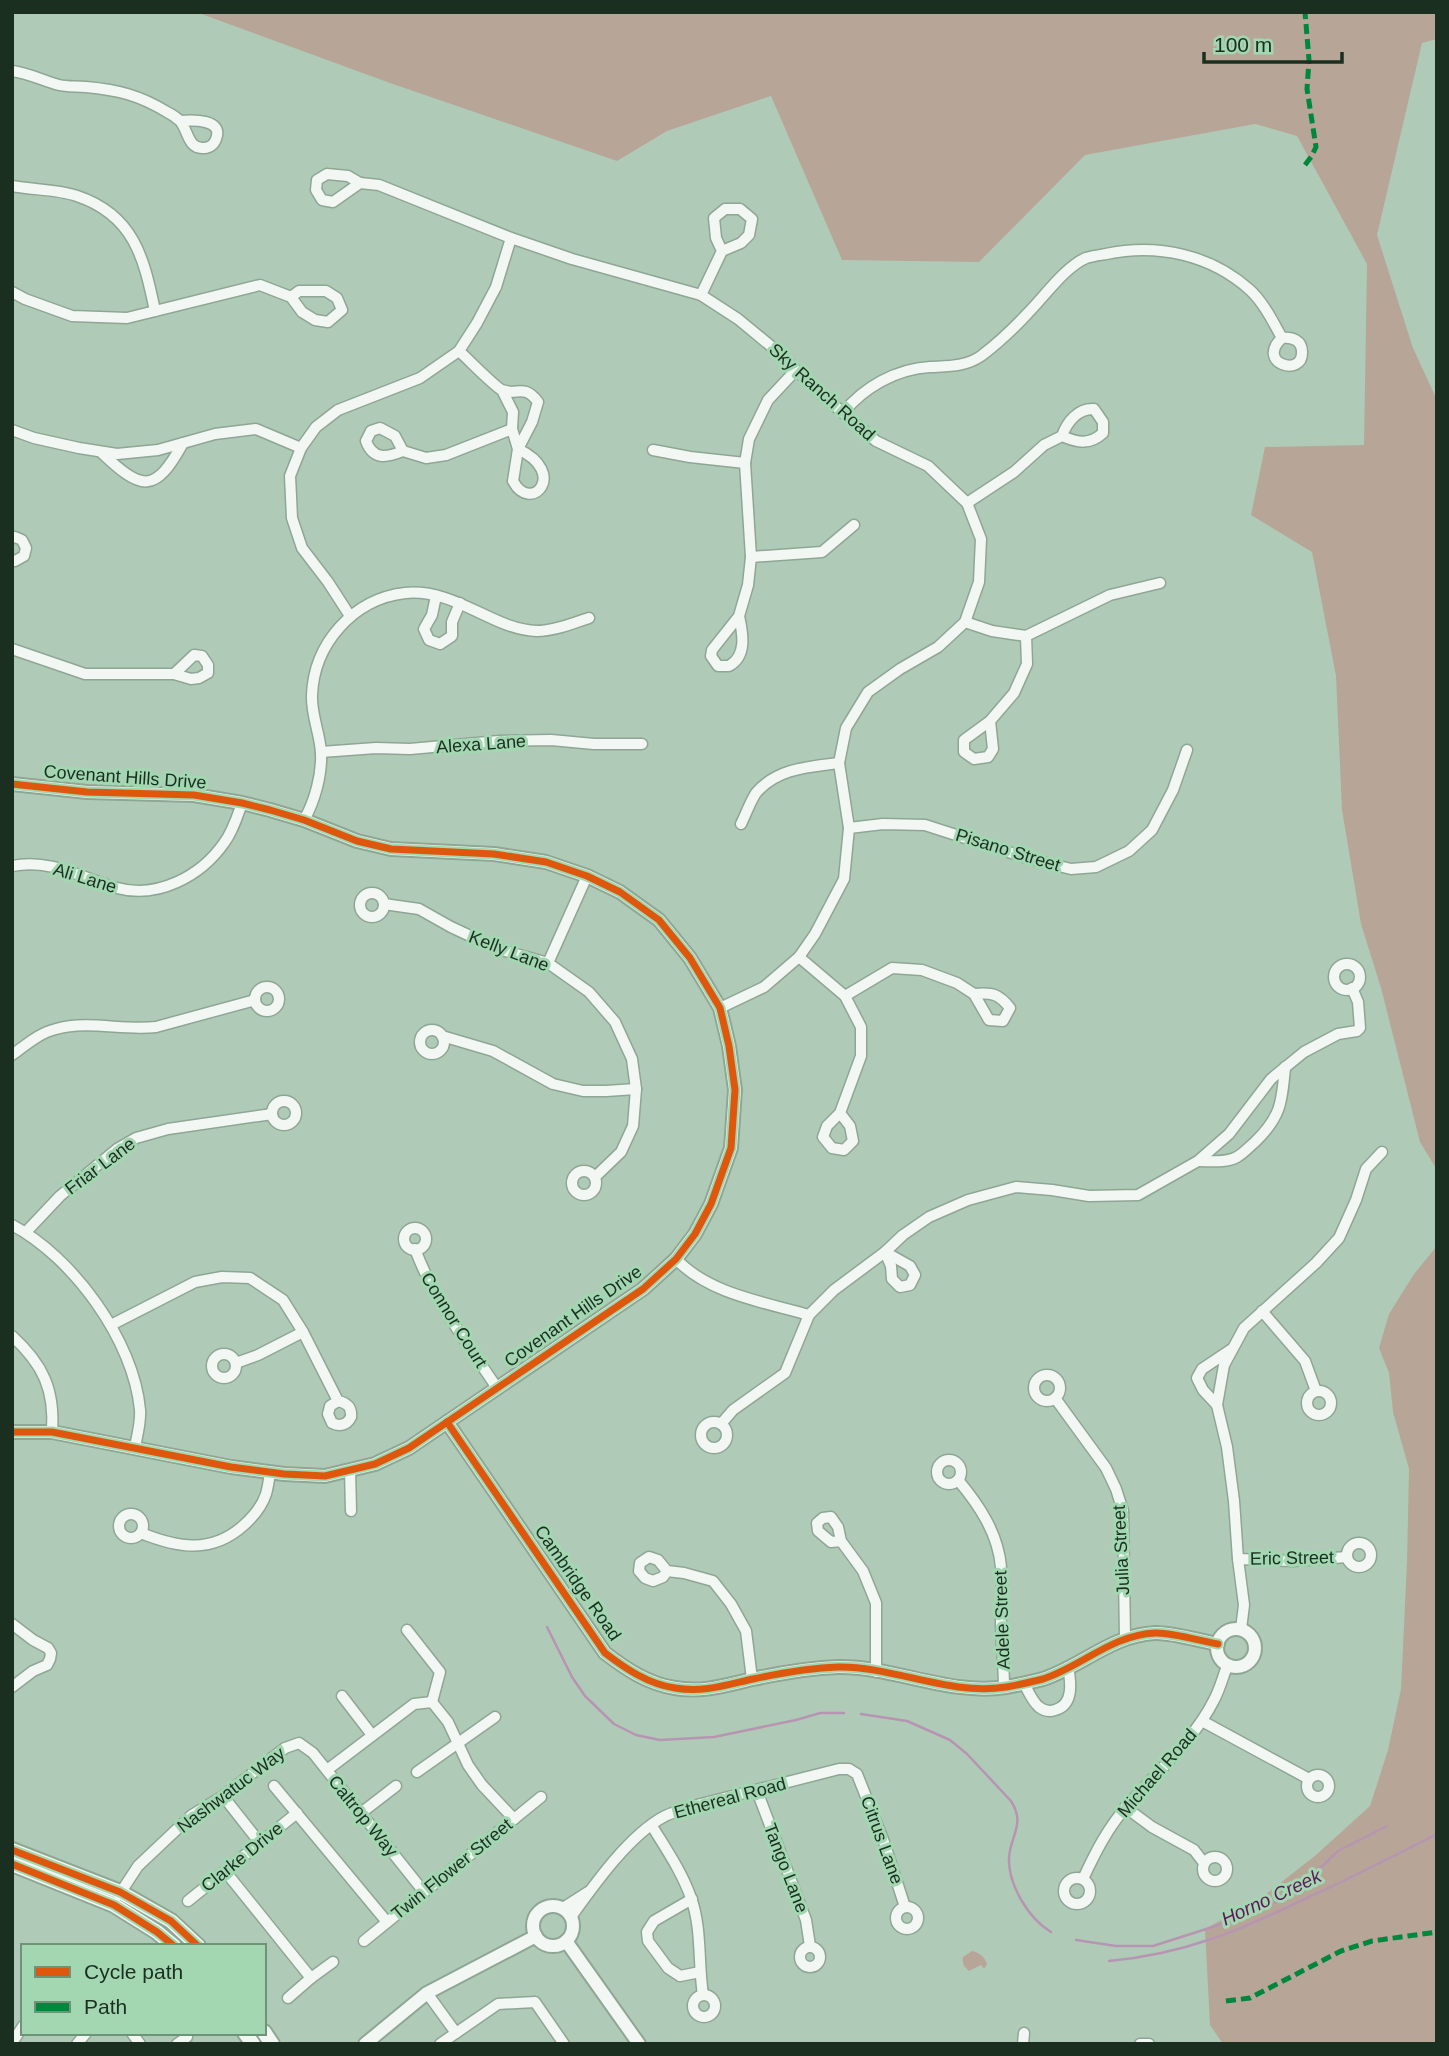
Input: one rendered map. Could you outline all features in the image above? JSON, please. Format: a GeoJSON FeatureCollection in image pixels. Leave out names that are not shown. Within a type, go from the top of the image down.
{"type":"FeatureCollection","features":[{"type":"Feature","properties":{"kind":"main road"},"geometry":{"type":"LineString","coordinates":[[12,1850],[171,1921],[196,1944]]}},
{"type":"Feature","properties":{"kind":"main road"},"geometry":{"type":"LineString","coordinates":[[12,1864],[117,1899],[172,1944]]}},
{"type":"Feature","properties":{"kind":"street"},"geometry":{"type":"LineString","coordinates":[[12,71],[59,85],[118,90],[140,97],[181,121]]}},
{"type":"Feature","properties":{"kind":"street","name":"Sky Ranch Road"},"geometry":{"type":"LineString","coordinates":[[360,183],[379,185],[510,238],[572,259],[701,295],[738,319],[876,441],[928,466],[967,503],[981,539],[979,582],[965,622],[938,647],[868,692],[846,728],[839,764],[849,828],[844,879],[815,934],[799,957],[764,987],[720,1008]]}},
{"type":"Feature","properties":{"kind":"street"},"geometry":{"type":"LineString","coordinates":[[12,186],[75,195],[98,205],[119,221],[135,242],[145,263],[155,311]]}},
{"type":"Feature","properties":{"kind":"street"},"geometry":{"type":"LineString","coordinates":[[701,295],[722,251],[741,243],[749,235],[752,219],[740,209],[725,209],[714,218],[716,238],[722,251]]}},
{"type":"Feature","properties":{"kind":"street"},"geometry":{"type":"LineString","coordinates":[[350,616],[302,548],[292,518],[290,476],[301,448],[316,427],[338,410],[420,377],[459,351],[496,287],[510,238]]}},
{"type":"Feature","properties":{"kind":"street"},"geometry":{"type":"LineString","coordinates":[[844,413],[855,398],[901,372],[954,367],[979,357],[1085,258],[1118,251],[1154,249],[1191,257],[1220,268],[1251,291],[1282,338]]}},
{"type":"Feature","properties":{"kind":"street"},"geometry":{"type":"LineString","coordinates":[[12,292],[72,316],[127,318],[260,285],[291,297],[302,312],[315,320],[328,322],[342,310],[337,298],[326,291],[299,291],[291,297]]}},
{"type":"Feature","properties":{"kind":"street"},"geometry":{"type":"LineString","coordinates":[[459,351],[502,390],[513,412],[512,429],[518,449],[532,422],[538,402],[533,395],[524,391],[502,390]]}},
{"type":"Feature","properties":{"kind":"street"},"geometry":{"type":"LineString","coordinates":[[739,616],[743,637],[740,655],[734,664],[724,667],[714,662],[712,650],[739,616],[748,585],[751,557],[745,463],[749,439],[768,400],[796,370]]}},
{"type":"Feature","properties":{"kind":"street"},"geometry":{"type":"LineString","coordinates":[[12,430],[34,438],[117,454],[158,450],[215,434],[256,429],[301,448]]}},
{"type":"Feature","properties":{"kind":"street"},"geometry":{"type":"LineString","coordinates":[[403,451],[426,458],[446,455],[512,429]]}},
{"type":"Feature","properties":{"kind":"street"},"geometry":{"type":"LineString","coordinates":[[967,503],[1014,472],[1044,445],[1062,436]]}},
{"type":"Feature","properties":{"kind":"street"},"geometry":{"type":"LineString","coordinates":[[102,452],[127,476],[142,482],[152,481],[160,477],[172,463],[183,443]]}},
{"type":"Feature","properties":{"kind":"street"},"geometry":{"type":"LineString","coordinates":[[653,450],[745,463]]}},
{"type":"Feature","properties":{"kind":"street"},"geometry":{"type":"LineString","coordinates":[[751,557],[822,552],[854,525]]}},
{"type":"Feature","properties":{"kind":"street"},"geometry":{"type":"LineString","coordinates":[[12,538],[22,540],[26,548],[24,556],[12,560]]}},
{"type":"Feature","properties":{"kind":"street"},"geometry":{"type":"LineString","coordinates":[[965,622],[992,631],[1026,635],[1110,595],[1160,583]]}},
{"type":"Feature","properties":{"kind":"street"},"geometry":{"type":"LineString","coordinates":[[304,820],[316,791],[321,752],[312,705],[316,666],[326,644],[350,616],[375,601],[397,594],[421,593],[460,603],[528,630],[553,629],[589,618]]}},
{"type":"Feature","properties":{"kind":"street"},"geometry":{"type":"LineString","coordinates":[[436,596],[432,615],[424,629],[429,640],[440,644],[452,636],[452,622],[460,603]]}},
{"type":"Feature","properties":{"kind":"street"},"geometry":{"type":"LineString","coordinates":[[990,721],[1014,693],[1027,664],[1026,635]]}},
{"type":"Feature","properties":{"kind":"street"},"geometry":{"type":"LineString","coordinates":[[12,649],[85,674],[174,674]]}},
{"type":"Feature","properties":{"kind":"street","name":"Alexa Lane"},"geometry":{"type":"LineString","coordinates":[[321,752],[376,748],[410,749],[499,741],[642,744]]}},
{"type":"Feature","properties":{"kind":"street","name":"Pisano Street"},"geometry":{"type":"LineString","coordinates":[[849,828],[883,824],[925,825],[1027,858],[1071,869],[1096,867],[1129,851],[1152,830],[1173,790],[1187,750]]}},
{"type":"Feature","properties":{"kind":"street"},"geometry":{"type":"LineString","coordinates":[[741,824],[756,794],[773,778],[799,768],[839,764]]}},
{"type":"Feature","properties":{"kind":"street","name":"Covenant Hills Drive"},"geometry":{"type":"LineString","coordinates":[[12,784],[87,792],[194,795],[242,803],[304,820],[357,841],[391,849],[494,854],[546,862],[587,876],[620,892],[659,920],[690,958],[720,1008],[735,1090],[731,1148],[711,1204],[695,1234],[676,1259],[643,1289],[447,1422],[375,1464],[325,1476],[271,1472],[231,1467],[52,1432],[12,1432]]}},
{"type":"Feature","properties":{"kind":"street","name":"Ali Lane"},"geometry":{"type":"LineString","coordinates":[[12,866],[50,866],[133,891],[166,887],[200,870],[217,853],[226,840],[242,803]]}},
{"type":"Feature","properties":{"kind":"street"},"geometry":{"type":"LineString","coordinates":[[548,963],[587,876]]}},
{"type":"Feature","properties":{"kind":"street","name":"Kelly Lane"},"geometry":{"type":"LineString","coordinates":[[384,904],[419,909],[498,948],[548,963],[589,992],[615,1022],[632,1059],[636,1089],[633,1126],[621,1152],[595,1177]]}},
{"type":"Feature","properties":{"kind":"street"},"geometry":{"type":"LineString","coordinates":[[799,957],[845,996],[861,1027],[862,1056],[840,1113]]}},
{"type":"Feature","properties":{"kind":"street"},"geometry":{"type":"LineString","coordinates":[[845,996],[892,968],[922,970],[957,983],[974,994]]}},
{"type":"Feature","properties":{"kind":"street"},"geometry":{"type":"LineString","coordinates":[[721,1424],[733,1410],[785,1373],[809,1315],[834,1290],[929,1217],[968,1200],[1016,1187],[1089,1196],[1138,1195],[1198,1161],[1229,1134],[1271,1079],[1285,1067],[1326,1040],[1360,1028],[1358,1002],[1352,988]]}},
{"type":"Feature","properties":{"kind":"street"},"geometry":{"type":"LineString","coordinates":[[12,1055],[54,1029],[86,1024],[156,1027],[255,1000]]}},
{"type":"Feature","properties":{"kind":"street"},"geometry":{"type":"LineString","coordinates":[[442,1036],[493,1051],[553,1084],[583,1091],[636,1089]]}},
{"type":"Feature","properties":{"kind":"street"},"geometry":{"type":"LineString","coordinates":[[1198,1161],[1237,1157],[1265,1132],[1278,1114],[1285,1067]]}},
{"type":"Feature","properties":{"kind":"street","name":"Friar Lane"},"geometry":{"type":"LineString","coordinates":[[26,1232],[60,1196],[109,1155],[136,1138],[168,1129],[272,1114]]}},
{"type":"Feature","properties":{"kind":"street"},"geometry":{"type":"LineString","coordinates":[[1241,1629],[1244,1605],[1234,1501],[1227,1447],[1217,1405],[1224,1365],[1244,1328],[1316,1263],[1339,1238],[1366,1169],[1382,1152]]}},
{"type":"Feature","properties":{"kind":"street"},"geometry":{"type":"LineString","coordinates":[[12,1225],[26,1232],[54,1255],[88,1291],[111,1325],[132,1368],[140,1412],[135,1447]]}},
{"type":"Feature","properties":{"kind":"street","name":"Connor Court"},"geometry":{"type":"LineString","coordinates":[[415,1250],[439,1303],[497,1388]]}},
{"type":"Feature","properties":{"kind":"street"},"geometry":{"type":"LineString","coordinates":[[676,1259],[700,1279],[720,1289],[809,1315]]}},
{"type":"Feature","properties":{"kind":"street"},"geometry":{"type":"LineString","coordinates":[[111,1325],[195,1282],[222,1277],[250,1278],[283,1300],[303,1332],[338,1401]]}},
{"type":"Feature","properties":{"kind":"street"},"geometry":{"type":"LineString","coordinates":[[1262,1311],[1305,1361],[1316,1391]]}},
{"type":"Feature","properties":{"kind":"street"},"geometry":{"type":"LineString","coordinates":[[236,1363],[303,1332]]}},
{"type":"Feature","properties":{"kind":"street"},"geometry":{"type":"LineString","coordinates":[[12,1336],[29,1351],[43,1373],[54,1411],[52,1432]]}},
{"type":"Feature","properties":{"kind":"street"},"geometry":{"type":"LineString","coordinates":[[1217,1405],[1203,1390],[1197,1378],[1202,1369],[1233,1348]]}},
{"type":"Feature","properties":{"kind":"street","name":"Julia Street"},"geometry":{"type":"LineString","coordinates":[[1055,1398],[1107,1468],[1123,1511],[1125,1638]]}},
{"type":"Feature","properties":{"kind":"street","name":"Cambridge Road"},"geometry":{"type":"LineString","coordinates":[[447,1422],[605,1653],[644,1679],[675,1688],[712,1690],[793,1671],[840,1667],[936,1684],[975,1688],[1004,1687],[1044,1678],[1125,1638],[1157,1633],[1217,1644]]}},
{"type":"Feature","properties":{"kind":"street"},"geometry":{"type":"LineString","coordinates":[[350,1470],[351,1511]]}},
{"type":"Feature","properties":{"kind":"street"},"geometry":{"type":"LineString","coordinates":[[141,1533],[186,1546],[222,1541],[234,1534],[257,1511],[266,1494],[271,1472]]}},
{"type":"Feature","properties":{"kind":"street","name":"Adele Street"},"geometry":{"type":"LineString","coordinates":[[958,1480],[978,1505],[993,1534],[1001,1566],[1004,1687]]}},
{"type":"Feature","properties":{"kind":"street"},"geometry":{"type":"LineString","coordinates":[[841,1541],[863,1571],[876,1603],[876,1672]]}},
{"type":"Feature","properties":{"kind":"street","name":"Eric Street"},"geometry":{"type":"LineString","coordinates":[[1238,1559],[1293,1561],[1347,1557]]}},
{"type":"Feature","properties":{"kind":"street"},"geometry":{"type":"LineString","coordinates":[[667,1571],[713,1581],[719,1588],[746,1631],[752,1679]]}},
{"type":"Feature","properties":{"kind":"street"},"geometry":{"type":"LineString","coordinates":[[12,1624],[48,1648],[51,1653],[47,1665],[33,1671],[12,1687]]}},
{"type":"Feature","properties":{"kind":"street"},"geometry":{"type":"LineString","coordinates":[[1241,1629],[1247,1632],[1254,1642],[1254,1654],[1246,1664],[1228,1664],[1219,1656],[1217,1644],[1224,1633],[1241,1629]]}},
{"type":"Feature","properties":{"kind":"street"},"geometry":{"type":"LineString","coordinates":[[407,1630],[440,1672],[432,1702]]}},
{"type":"Feature","properties":{"kind":"street","name":"Michael Road"},"geometry":{"type":"LineString","coordinates":[[1083,1879],[1097,1849],[1125,1807],[1202,1721],[1215,1699],[1228,1664]]}},
{"type":"Feature","properties":{"kind":"street"},"geometry":{"type":"LineString","coordinates":[[1024,1683],[1038,1706],[1052,1711],[1067,1701],[1070,1691],[1068,1667]]}},
{"type":"Feature","properties":{"kind":"street"},"geometry":{"type":"LineString","coordinates":[[341,1696],[372,1735]]}},
{"type":"Feature","properties":{"kind":"street"},"geometry":{"type":"LineString","coordinates":[[327,1770],[414,1704],[432,1702]]}},
{"type":"Feature","properties":{"kind":"street"},"geometry":{"type":"LineString","coordinates":[[432,1702],[448,1722],[457,1745],[482,1785],[514,1819]]}},
{"type":"Feature","properties":{"kind":"street"},"geometry":{"type":"LineString","coordinates":[[417,1772],[495,1717]]}},
{"type":"Feature","properties":{"kind":"street"},"geometry":{"type":"LineString","coordinates":[[1202,1721],[1308,1779]]}},
{"type":"Feature","properties":{"kind":"street","name":"Caltrop Way"},"geometry":{"type":"LineString","coordinates":[[299,1743],[327,1770],[424,1892]]}},
{"type":"Feature","properties":{"kind":"street","name":"Nashwatuc Way"},"geometry":{"type":"LineString","coordinates":[[117,1899],[138,1866],[192,1815],[223,1796],[285,1748],[299,1743]]}},
{"type":"Feature","properties":{"kind":"street","name":"Ethereal Road"},"geometry":{"type":"LineString","coordinates":[[567,1913],[589,1892],[632,1841],[663,1817],[685,1808],[838,1769],[849,1769],[857,1774]]}},
{"type":"Feature","properties":{"kind":"street","name":"Citrus Lane"},"geometry":{"type":"LineString","coordinates":[[857,1774],[884,1842],[905,1907]]}},
{"type":"Feature","properties":{"kind":"street"},"geometry":{"type":"LineString","coordinates":[[274,1786],[387,1923]]}},
{"type":"Feature","properties":{"kind":"street"},"geometry":{"type":"LineString","coordinates":[[361,1813],[396,1786]]}},
{"type":"Feature","properties":{"kind":"street","name":"Tango Lane"},"geometry":{"type":"LineString","coordinates":[[757,1791],[806,1920],[810,1946]]}},
{"type":"Feature","properties":{"kind":"street"},"geometry":{"type":"LineString","coordinates":[[223,1796],[260,1843]]}},
{"type":"Feature","properties":{"kind":"street","name":"Twin Flower Street"},"geometry":{"type":"LineString","coordinates":[[364,1941],[541,1797]]}},
{"type":"Feature","properties":{"kind":"street"},"geometry":{"type":"LineString","coordinates":[[1125,1807],[1152,1827],[1194,1850],[1204,1863]]}},
{"type":"Feature","properties":{"kind":"street","name":"Clarke Drive"},"geometry":{"type":"LineString","coordinates":[[188,1901],[297,1813]]}},
{"type":"Feature","properties":{"kind":"street"},"geometry":{"type":"LineString","coordinates":[[652,1826],[679,1869],[692,1899],[703,1995]]}},
{"type":"Feature","properties":{"kind":"street"},"geometry":{"type":"LineString","coordinates":[[225,1871],[311,1978]]}},
{"type":"Feature","properties":{"kind":"street"},"geometry":{"type":"LineString","coordinates":[[692,1899],[654,1921],[647,1932],[648,1941],[668,1968],[680,1976],[700,1972]]}},
{"type":"Feature","properties":{"kind":"street"},"geometry":{"type":"LineString","coordinates":[[552,1906],[567,1913],[572,1930],[566,1941],[550,1945],[536,1936],[533,1925],[537,1914],[546,1907],[552,1906]]}},
{"type":"Feature","properties":{"kind":"street"},"geometry":{"type":"LineString","coordinates":[[365,2044],[427,1993],[536,1936]]}},
{"type":"Feature","properties":{"kind":"street"},"geometry":{"type":"LineString","coordinates":[[566,1941],[639,2044]]}},
{"type":"Feature","properties":{"kind":"street"},"geometry":{"type":"LineString","coordinates":[[288,1998],[333,1962]]}},
{"type":"Feature","properties":{"kind":"street"},"geometry":{"type":"LineString","coordinates":[[427,1993],[456,2033]]}},
{"type":"Feature","properties":{"kind":"street"},"geometry":{"type":"LineString","coordinates":[[440,2044],[498,2004],[535,2002],[564,2044]]}},
{"type":"Feature","properties":{"kind":"street"},"geometry":{"type":"LineString","coordinates":[[12,2043],[18,2029]]}},
{"type":"Feature","properties":{"kind":"street"},"geometry":{"type":"LineString","coordinates":[[177,2044],[187,2037]]}},
{"type":"Feature","properties":{"kind":"street"},"geometry":{"type":"LineString","coordinates":[[1140,2044],[1149,2044]]}},
{"type":"Feature","properties":{"kind":"shaded area"},"geometry":{"type":"Polygon","coordinates":[[[196,12],[1437,12],[1437,39],[1422,43],[1377,235],[1413,348],[1437,400],[1437,1170],[1420,1142],[1381,988],[1361,924],[1342,810],[1336,676],[1312,552],[1251,515],[1265,447],[1364,445],[1367,264],[1297,136],[1255,124],[1085,155],[979,262],[842,260],[771,96],[667,131],[617,161],[390,83],[196,12]]]}},
{"type":"Feature","properties":{"kind":"shaded area"},"geometry":{"type":"Polygon","coordinates":[[[1437,1246],[1437,2044],[1223,2044],[1210,2025],[1205,1929],[1261,1898],[1316,1855],[1370,1806],[1388,1750],[1401,1689],[1409,1469],[1393,1412],[1389,1373],[1379,1348],[1389,1314],[1414,1274],[1437,1246]]]}},
{"type":"Feature","properties":{"kind":"shaded area"},"geometry":{"type":"Polygon","coordinates":[[[972,1951],[985,1959],[987,1964],[984,1969],[981,1965],[969,1971],[965,1967],[963,1957],[972,1951]]]}},
{"type":"Feature","properties":{"kind":"waterway"},"geometry":{"type":"LineString","coordinates":[[547,1627],[572,1677],[585,1696],[614,1724],[636,1735],[660,1740],[714,1737],[820,1713],[844,1713]]}},
{"type":"Feature","properties":{"kind":"waterway"},"geometry":{"type":"LineString","coordinates":[[861,1714],[907,1721],[950,1740],[967,1754],[1011,1801],[1017,1817],[1009,1858],[1012,1879],[1028,1910],[1051,1932]]}},
{"type":"Feature","properties":{"kind":"waterway"},"geometry":{"type":"LineString","coordinates":[[1076,1940],[1116,1946],[1153,1946],[1225,1923],[1263,1909],[1294,1893],[1338,1851],[1387,1826]]}},
{"type":"Feature","properties":{"kind":"waterway","name":"Horno Creek"},"geometry":{"type":"LineString","coordinates":[[1109,1961],[1162,1953],[1234,1931],[1340,1883],[1437,1834]]}},
{"type":"Feature","properties":{"kind":"marked path"},"geometry":{"type":"LineString","coordinates":[[1305,12],[1309,60],[1307,89],[1316,147],[1305,165]]}},
{"type":"Feature","properties":{"kind":"marked path"},"geometry":{"type":"LineString","coordinates":[[1226,2001],[1250,1998],[1341,1951],[1372,1941],[1437,1932]]}},
{"type":"Feature","properties":{"kind":"cycle path"},"geometry":{"type":"LineString","coordinates":[[12,784],[87,792],[194,795],[270,810],[357,841],[391,849],[494,854],[546,862],[587,876],[620,892],[659,920],[690,958],[720,1008],[735,1090],[731,1148],[711,1204],[695,1234],[676,1259],[643,1289],[409,1448],[375,1464],[325,1476],[231,1467],[52,1432],[12,1432]]}},
{"type":"Feature","properties":{"kind":"cycle path"},"geometry":{"type":"LineString","coordinates":[[447,1422],[605,1653],[638,1675],[665,1686],[705,1689],[785,1673],[838,1667],[879,1671],[963,1688],[985,1689],[1043,1679],[1111,1645],[1139,1635],[1169,1634],[1218,1644]]}},
{"type":"Feature","properties":{"kind":"cycle path"},"geometry":{"type":"LineString","coordinates":[[12,1850],[120,1892],[171,1921],[196,1944]]}},
{"type":"Feature","properties":{"kind":"cycle path"},"geometry":{"type":"LineString","coordinates":[[12,1864],[114,1905],[172,1944]]}}]}
